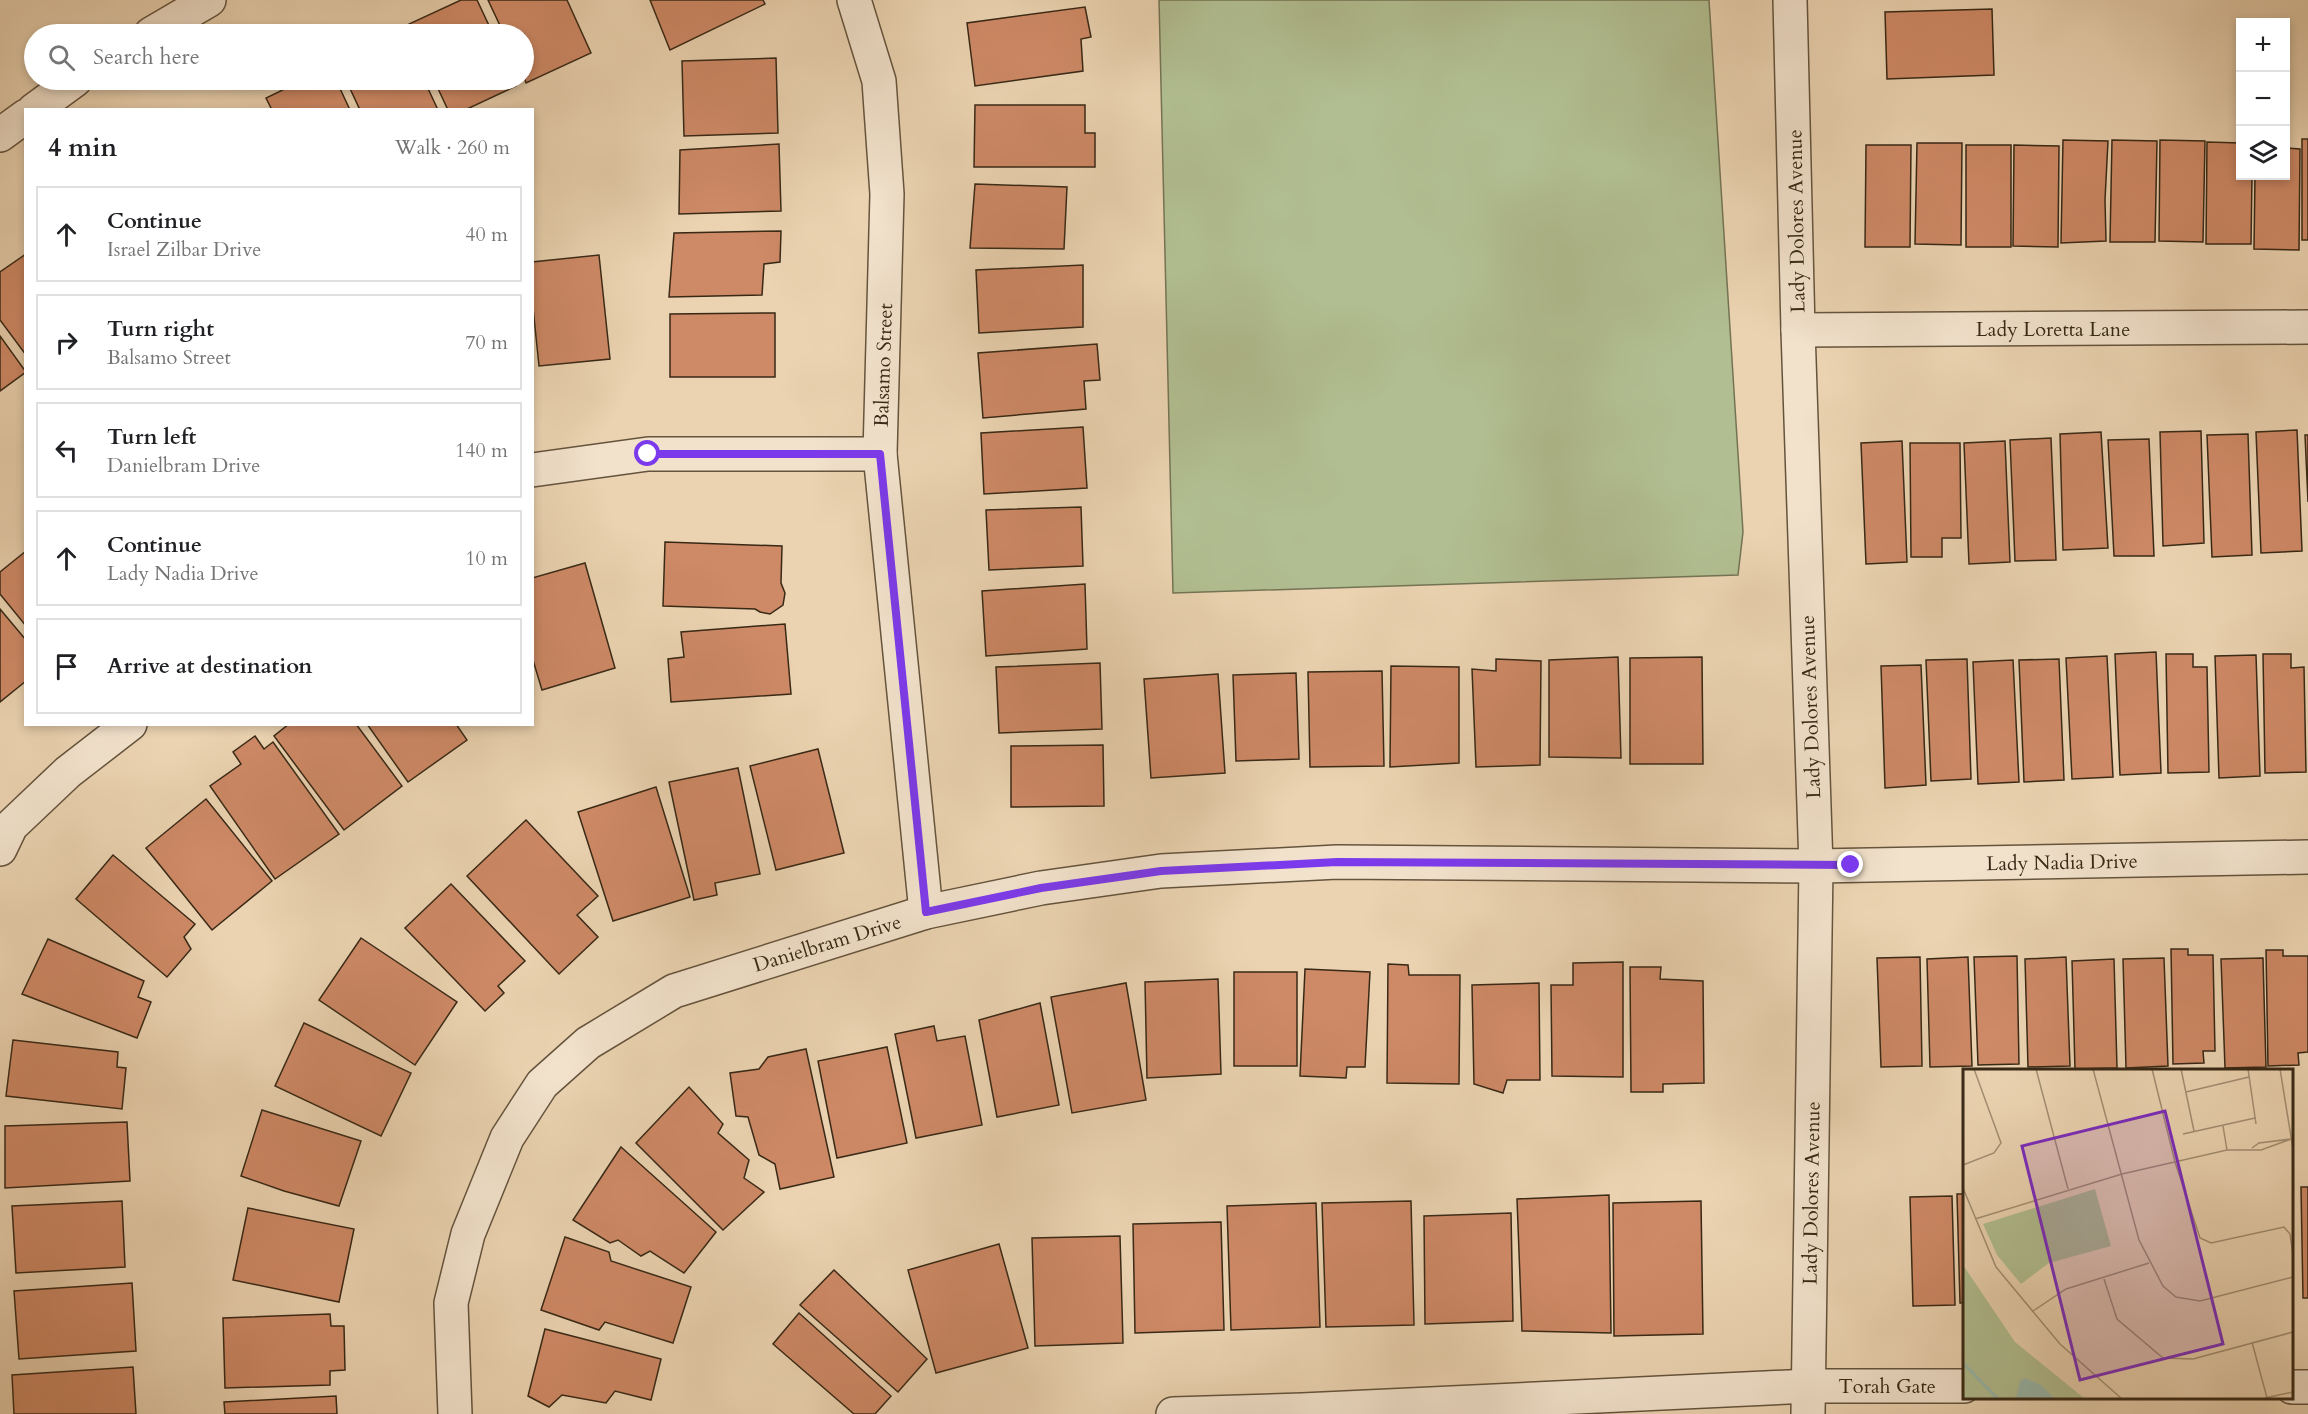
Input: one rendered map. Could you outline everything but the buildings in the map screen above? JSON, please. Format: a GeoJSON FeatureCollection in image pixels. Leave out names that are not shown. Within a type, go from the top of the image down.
{"type":"FeatureCollection","features":[{"type":"Feature","properties":{"kind":"street"},"geometry":{"type":"LineString","coordinates":[[168,24],[209,0]]}},
{"type":"Feature","properties":{"kind":"street","name":"Balsamo Street"},"geometry":{"type":"LineString","coordinates":[[854,0],[879,81],[887,194],[880,454],[926,912]]}},
{"type":"Feature","properties":{"kind":"street","name":"Lady Dolores Avenue"},"geometry":{"type":"LineString","coordinates":[[1790,0],[1815,866],[1808,1400]]}},
{"type":"Feature","properties":{"kind":"street"},"geometry":{"type":"LineString","coordinates":[[37,108],[61,90]]}},
{"type":"Feature","properties":{"kind":"street"},"geometry":{"type":"LineString","coordinates":[[0,135],[24,117]]}},
{"type":"Feature","properties":{"kind":"street","name":"Lady Loretta Lane"},"geometry":{"type":"LineString","coordinates":[[1798,330],[2308,327]]}},
{"type":"Feature","properties":{"kind":"street"},"geometry":{"type":"LineString","coordinates":[[534,470],[648,454],[880,454]]}},
{"type":"Feature","properties":{"kind":"street"},"geometry":{"type":"LineString","coordinates":[[0,849],[11,826],[68,772],[127,726]]}},
{"type":"Feature","properties":{"kind":"street","name":"Lady Nadia Drive"},"geometry":{"type":"LineString","coordinates":[[1815,866],[2308,857]]}},
{"type":"Feature","properties":{"kind":"street","name":"Danielbram Drive"},"geometry":{"type":"LineString","coordinates":[[455,1414],[451,1303],[468,1234],[507,1138],[542,1084],[588,1043],[674,991],[926,912],[1041,888],[1161,871],[1337,862],[1815,866]]}},
{"type":"Feature","properties":{"kind":"street","name":"Torah Gate"},"geometry":{"type":"LineString","coordinates":[[1173,1414],[1808,1400],[1963,1386]]}},
{"type":"Feature","properties":{"kind":"green space"},"geometry":{"type":"Polygon","coordinates":[[[1159,0],[1709,0],[1743,532],[1738,575],[1173,593],[1159,0]]]}},
{"type":"Feature","properties":{"kind":"route"},"geometry":{"type":"LineString","coordinates":[[648,454],[880,454],[926,912],[1041,888],[1161,871],[1337,862],[1851,865]]}}]}
